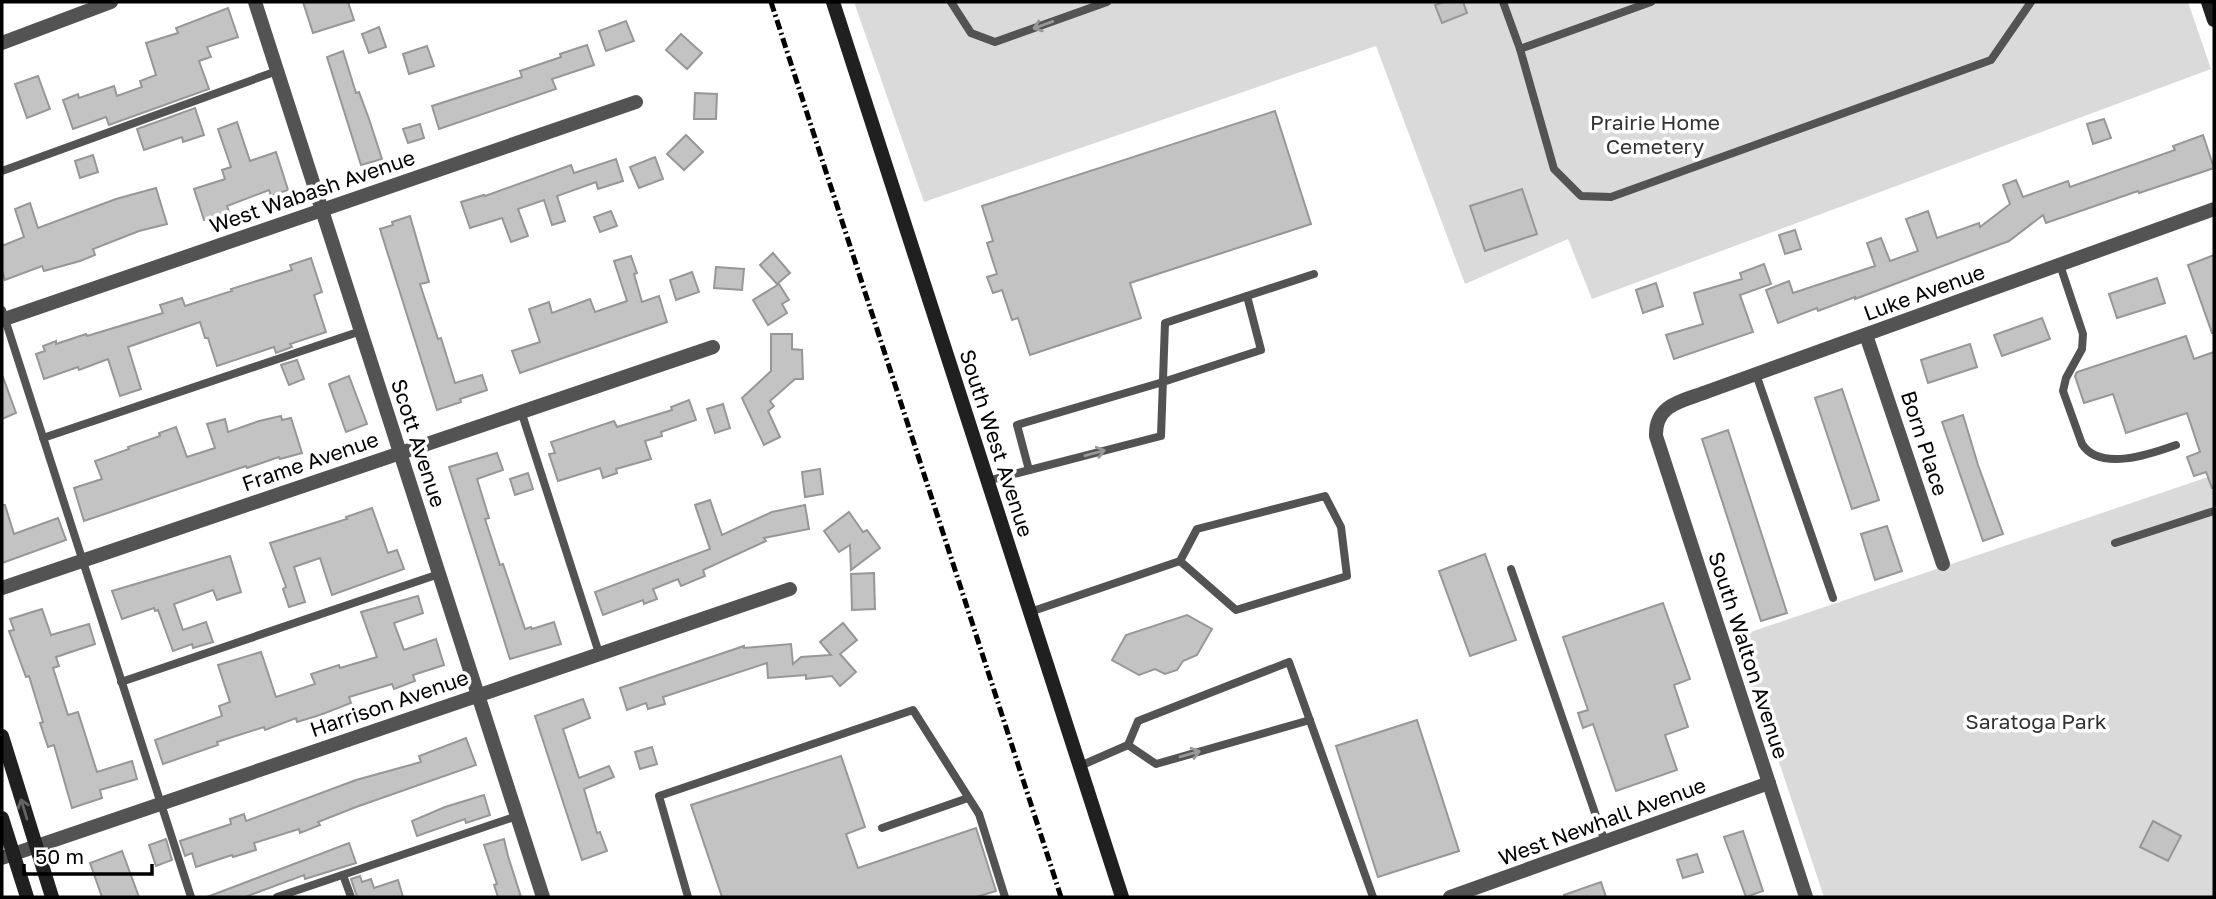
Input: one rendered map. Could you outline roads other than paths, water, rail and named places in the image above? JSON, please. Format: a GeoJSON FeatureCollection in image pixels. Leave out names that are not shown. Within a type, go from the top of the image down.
{"type":"FeatureCollection","features":[{"type":"Feature","properties":{"kind":"street"},"geometry":{"type":"LineString","coordinates":[[2,43],[111,2]]}},
{"type":"Feature","properties":{"kind":"street","name":"Scott Avenue"},"geometry":{"type":"LineString","coordinates":[[255,2],[543,897]]}},
{"type":"Feature","properties":{"kind":"street","name":"South West Avenue"},"geometry":{"type":"LineString","coordinates":[[832,2],[1122,897]]}},
{"type":"Feature","properties":{"kind":"street"},"geometry":{"type":"LineString","coordinates":[[2208,2],[2214,20]]}},
{"type":"Feature","properties":{"kind":"street","name":"West Wabash Avenue"},"geometry":{"type":"LineString","coordinates":[[3,316],[636,102]]}},
{"type":"Feature","properties":{"kind":"street","name":"Luke Avenue"},"geometry":{"type":"LineString","coordinates":[[1655,425],[1660,414],[1669,407],[2214,209]]}},
{"type":"Feature","properties":{"kind":"street","name":"Born Place"},"geometry":{"type":"LineString","coordinates":[[1866,335],[1943,564]]}},
{"type":"Feature","properties":{"kind":"street","name":"Frame Avenue"},"geometry":{"type":"LineString","coordinates":[[2,588],[712,346]]}},
{"type":"Feature","properties":{"kind":"street","name":"South Walton Avenue"},"geometry":{"type":"LineString","coordinates":[[1655,425],[1656,436],[1806,897]]}},
{"type":"Feature","properties":{"kind":"street","name":"Harrison Avenue"},"geometry":{"type":"LineString","coordinates":[[7,856],[790,589]]}},
{"type":"Feature","properties":{"kind":"street"},"geometry":{"type":"LineString","coordinates":[[2,736],[52,897]]}},
{"type":"Feature","properties":{"kind":"street","name":"West Newhall Avenue"},"geometry":{"type":"LineString","coordinates":[[1450,897],[1769,783]]}},
{"type":"Feature","properties":{"kind":"street"},"geometry":{"type":"LineString","coordinates":[[2,818],[7,856],[27,897]]}},
{"type":"Feature","properties":{"kind":"lane"},"geometry":{"type":"LineString","coordinates":[[951,2],[971,33],[995,42],[1107,2]]}},
{"type":"Feature","properties":{"kind":"lane"},"geometry":{"type":"LineString","coordinates":[[1503,2],[1520,49],[1554,169],[1581,196],[1611,197],[1991,60],[2031,2]]}},
{"type":"Feature","properties":{"kind":"lane"},"geometry":{"type":"LineString","coordinates":[[1520,49],[1651,2]]}},
{"type":"Feature","properties":{"kind":"lane"},"geometry":{"type":"LineString","coordinates":[[2,171],[277,72]]}},
{"type":"Feature","properties":{"kind":"lane"},"geometry":{"type":"LineString","coordinates":[[2060,265],[2082,334],[2082,349],[2066,378],[2063,391],[2087,452],[2101,458],[2143,457],[2176,445]]}},
{"type":"Feature","properties":{"kind":"lane"},"geometry":{"type":"LineString","coordinates":[[987,481],[1161,436],[1165,324],[1314,274]]}},
{"type":"Feature","properties":{"kind":"lane"},"geometry":{"type":"LineString","coordinates":[[1028,470],[1017,425],[1163,383],[1261,350],[1247,296]]}},
{"type":"Feature","properties":{"kind":"lane"},"geometry":{"type":"LineString","coordinates":[[3,316],[191,897]]}},
{"type":"Feature","properties":{"kind":"lane"},"geometry":{"type":"LineString","coordinates":[[43,439],[361,331]]}},
{"type":"Feature","properties":{"kind":"lane"},"geometry":{"type":"LineString","coordinates":[[1756,374],[1833,598]]}},
{"type":"Feature","properties":{"kind":"lane"},"geometry":{"type":"LineString","coordinates":[[521,411],[599,653]]}},
{"type":"Feature","properties":{"kind":"lane"},"geometry":{"type":"LineString","coordinates":[[1030,611],[1180,561],[1197,529],[1325,496],[1341,527],[1347,576],[1236,610],[1180,561]]}},
{"type":"Feature","properties":{"kind":"lane"},"geometry":{"type":"LineString","coordinates":[[2115,543],[2214,511]]}},
{"type":"Feature","properties":{"kind":"lane"},"geometry":{"type":"LineString","coordinates":[[1511,569],[1605,842]]}},
{"type":"Feature","properties":{"kind":"lane"},"geometry":{"type":"LineString","coordinates":[[121,682],[439,574]]}},
{"type":"Feature","properties":{"kind":"lane"},"geometry":{"type":"LineString","coordinates":[[1080,766],[1128,745],[1138,721],[1289,662],[1373,897]]}},
{"type":"Feature","properties":{"kind":"lane"},"geometry":{"type":"LineString","coordinates":[[688,897],[659,796],[913,710],[979,814],[1005,897]]}},
{"type":"Feature","properties":{"kind":"lane"},"geometry":{"type":"LineString","coordinates":[[1128,745],[1156,764],[1310,720]]}},
{"type":"Feature","properties":{"kind":"lane"},"geometry":{"type":"LineString","coordinates":[[882,828],[968,798]]}},
{"type":"Feature","properties":{"kind":"lane"},"geometry":{"type":"LineString","coordinates":[[276,897],[517,816]]}},
{"type":"Feature","properties":{"kind":"lane"},"geometry":{"type":"LineString","coordinates":[[343,875],[351,897]]}},
{"type":"Feature","properties":{"kind":"railway"},"geometry":{"type":"LineString","coordinates":[[771,2],[1061,897]]}},
{"type":"Feature","properties":{"kind":"park label","name":"Prairie Home Cemetery"},"geometry":{"type":"Point","coordinates":[1655,134]}},
{"type":"Feature","properties":{"kind":"park label","name":"Saratoga Park"},"geometry":{"type":"Point","coordinates":[2036,721]}}]}
